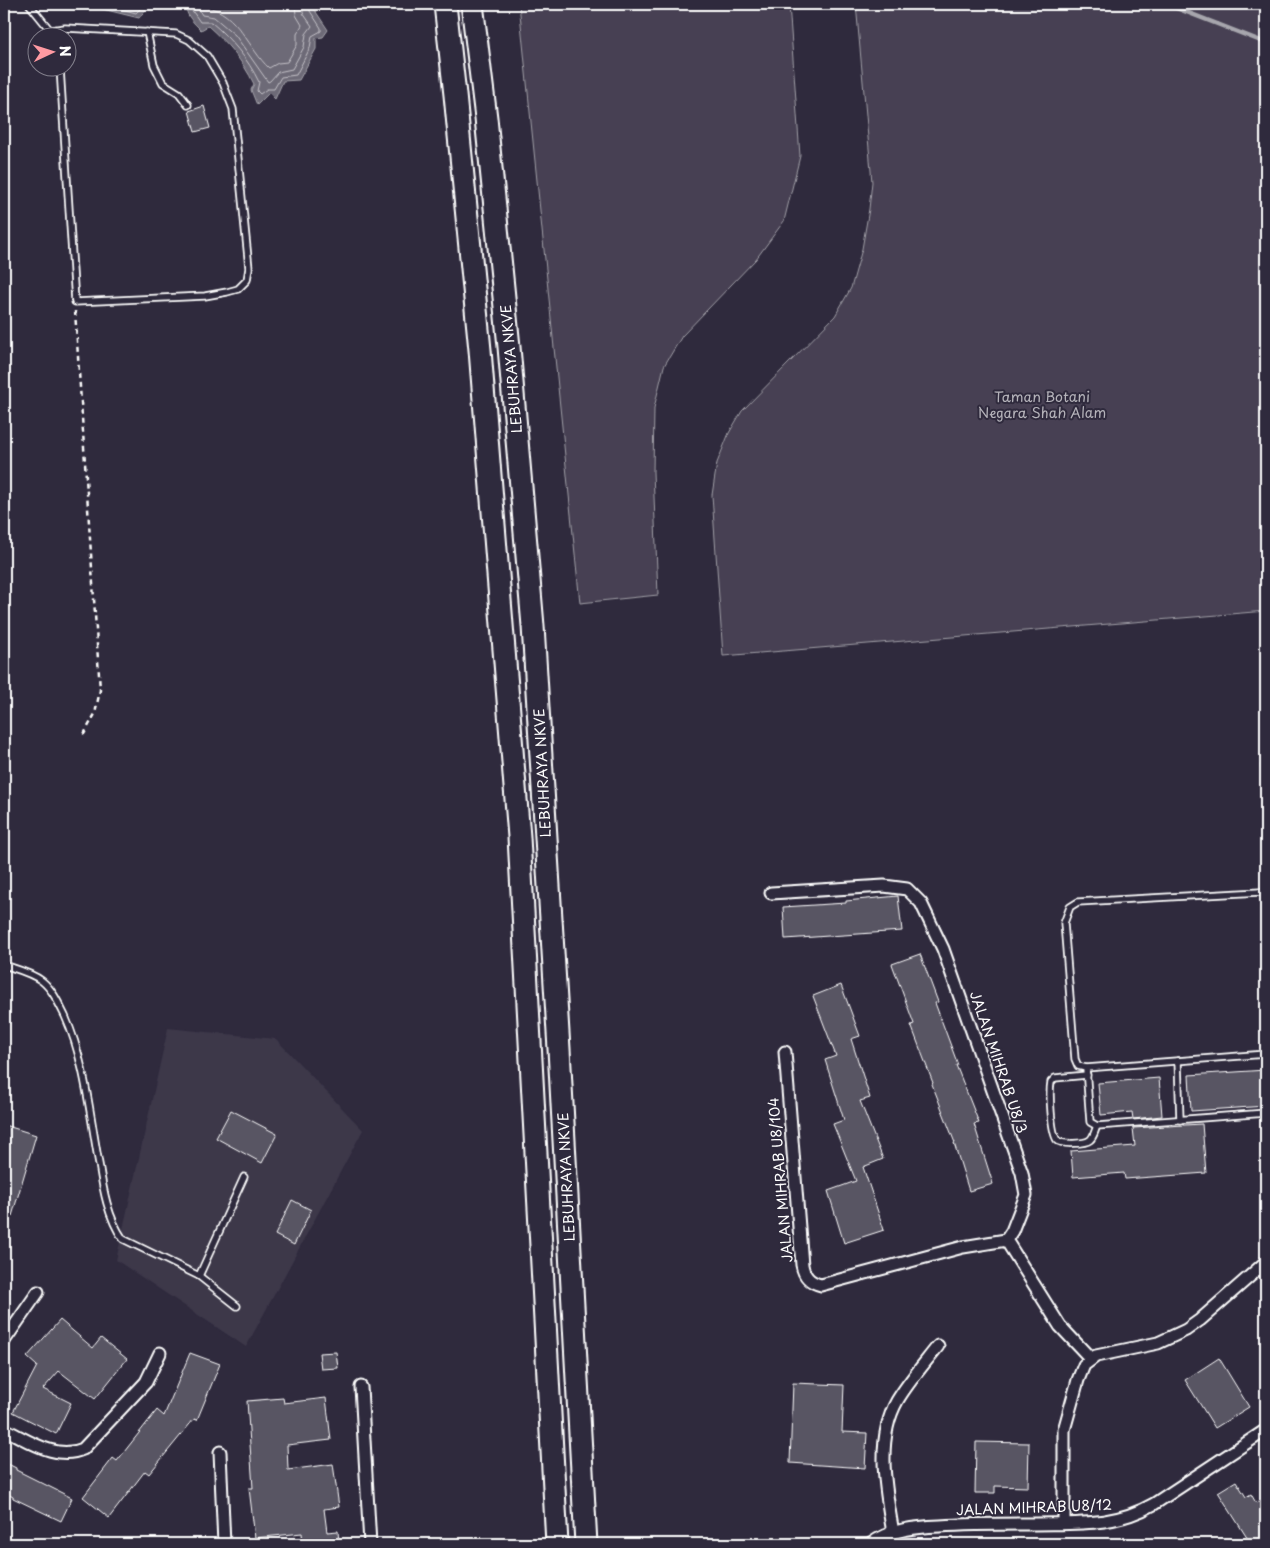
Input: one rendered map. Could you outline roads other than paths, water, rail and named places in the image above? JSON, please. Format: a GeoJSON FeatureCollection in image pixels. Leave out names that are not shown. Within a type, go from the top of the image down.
{"type":"FeatureCollection","features":[{"type":"Feature","properties":{"kind":"highway","name":"LEBUHRAYA NKVE"},"geometry":{"type":"LineString","coordinates":[[445,4],[480,360],[519,837],[557,1544]]}},
{"type":"Feature","properties":{"kind":"highway","name":"LEBUHRAYA NKVE"},"geometry":{"type":"LineString","coordinates":[[472,4],[486,118],[509,346],[534,626],[586,1544]]}},
{"type":"Feature","properties":{"kind":"street","name":"JALAN MIHRAB U8/3"},"geometry":{"type":"LineString","coordinates":[[771,893],[884,886],[907,890],[921,904],[943,949],[1022,1173],[1026,1195],[1012,1231],[1006,1240]]}},
{"type":"Feature","properties":{"kind":"street","name":"JALAN MIHRAB U8/104"},"geometry":{"type":"LineString","coordinates":[[785,1052],[802,1265],[804,1273],[809,1280],[821,1285],[963,1246],[1006,1240]]}},
{"type":"Feature","properties":{"kind":"street"},"geometry":{"type":"LineString","coordinates":[[1006,1240],[1060,1326],[1091,1359]]}},
{"type":"Feature","properties":{"kind":"street"},"geometry":{"type":"LineString","coordinates":[[1064,1524],[1064,1430],[1084,1365],[1091,1359],[1101,1355],[1158,1343],[1186,1330],[1266,1262]]}},
{"type":"Feature","properties":{"kind":"street"},"geometry":{"type":"LineString","coordinates":[[4,1341],[38,1292]]}},
{"type":"Feature","properties":{"kind":"street"},"geometry":{"type":"LineString","coordinates":[[893,1533],[885,1466],[888,1422],[897,1401],[938,1346]]}},
{"type":"Feature","properties":{"kind":"street"},"geometry":{"type":"LineString","coordinates":[[4,1429],[55,1452],[75,1453],[83,1449],[146,1382],[160,1353]]}},
{"type":"Feature","properties":{"kind":"street"},"geometry":{"type":"LineString","coordinates":[[361,1387],[370,1544]]}},
{"type":"Feature","properties":{"kind":"street","name":"JALAN MIHRAB U8/12"},"geometry":{"type":"LineString","coordinates":[[872,1544],[881,1537],[910,1529],[950,1525],[1064,1524],[1124,1518],[1139,1513],[1266,1430]]}},
{"type":"Feature","properties":{"kind":"street"},"geometry":{"type":"LineString","coordinates":[[220,1452],[224,1544]]}},
{"type":"Feature","properties":{"kind":"lane"},"geometry":{"type":"LineString","coordinates":[[29,4],[48,28]]}},
{"type":"Feature","properties":{"kind":"lane"},"geometry":{"type":"LineString","coordinates":[[61,78],[75,302],[205,296],[238,288],[247,280],[248,258],[233,109],[223,83],[206,56],[189,40],[176,34],[78,29]]}},
{"type":"Feature","properties":{"kind":"lane"},"geometry":{"type":"LineString","coordinates":[[147,32],[154,65],[164,83],[179,93],[188,105]]}},
{"type":"Feature","properties":{"kind":"lane"},"geometry":{"type":"LineString","coordinates":[[1266,893],[1078,902],[1070,907],[1064,923],[1075,1059],[1078,1066],[1086,1068],[1266,1054]]}},
{"type":"Feature","properties":{"kind":"lane"},"geometry":{"type":"LineString","coordinates":[[4,965],[41,980],[51,990],[74,1035],[102,1184],[112,1221],[123,1240],[199,1276],[237,1306]]}},
{"type":"Feature","properties":{"kind":"lane"},"geometry":{"type":"LineString","coordinates":[[1178,1061],[1180,1120]]}},
{"type":"Feature","properties":{"kind":"lane"},"geometry":{"type":"LineString","coordinates":[[1086,1068],[1090,1122],[1097,1126],[1266,1113]]}},
{"type":"Feature","properties":{"kind":"lane"},"geometry":{"type":"LineString","coordinates":[[1086,1075],[1055,1078],[1051,1082],[1053,1133],[1062,1144],[1086,1142],[1092,1138],[1097,1126]]}},
{"type":"Feature","properties":{"kind":"lane"},"geometry":{"type":"LineString","coordinates":[[199,1276],[244,1177]]}},
{"type":"Feature","properties":{"kind":"water"},"geometry":{"type":"Polygon","coordinates":[[[82,4],[169,4],[166,8],[146,9],[139,18],[82,4]]]}},
{"type":"Feature","properties":{"kind":"water"},"geometry":{"type":"Polygon","coordinates":[[[186,4],[314,4],[314,9],[328,30],[323,37],[316,38],[316,49],[299,80],[283,81],[275,99],[269,93],[257,105],[251,90],[254,84],[240,60],[208,26],[201,30],[195,24],[188,15],[186,4]]]}},
{"type":"Feature","properties":{"kind":"waterway"},"geometry":{"type":"LineString","coordinates":[[1166,4],[1266,43]]}},
{"type":"Feature","properties":{"kind":"park label","name":"Taman Botani Negara Shah Alam"},"geometry":{"type":"Point","coordinates":[1042,404]}}]}
